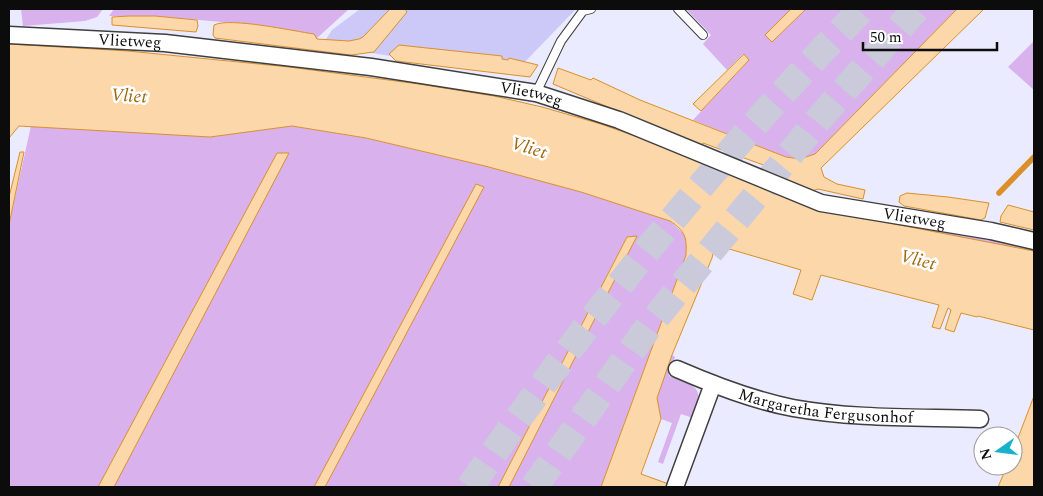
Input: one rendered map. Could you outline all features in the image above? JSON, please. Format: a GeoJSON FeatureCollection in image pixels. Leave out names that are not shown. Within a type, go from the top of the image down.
{"type":"FeatureCollection","features":[{"type":"Feature","properties":{"kind":"street","name":"Vlietweg"},"geometry":{"type":"LineString","coordinates":[[9,35],[165,43],[371,67],[536,93],[619,120],[821,203],[991,231],[1034,242]]}},
{"type":"Feature","properties":{"kind":"street","name":"Margaretha Fergusonhof"},"geometry":{"type":"LineString","coordinates":[[677,370],[755,399],[793,408],[838,414],[980,420]]}},
{"type":"Feature","properties":{"kind":"street"},"geometry":{"type":"LineString","coordinates":[[676,486],[713,384]]}},
{"type":"Feature","properties":{"kind":"lane"},"geometry":{"type":"LineString","coordinates":[[536,93],[561,41],[583,11],[591,9]]}},
{"type":"Feature","properties":{"kind":"lane"},"geometry":{"type":"LineString","coordinates":[[678,9],[703,34]]}},
{"type":"Feature","properties":{"kind":"shaded area"},"geometry":{"type":"Polygon","coordinates":[[[21,9],[103,9],[97,17],[85,21],[23,26],[21,9]]]}},
{"type":"Feature","properties":{"kind":"shaded area"},"geometry":{"type":"Polygon","coordinates":[[[114,9],[349,9],[316,39],[244,24],[155,16],[109,16],[114,9]]]}},
{"type":"Feature","properties":{"kind":"shaded area"},"geometry":{"type":"Polygon","coordinates":[[[360,9],[576,9],[519,68],[403,58],[322,45],[332,30],[360,9]]]}},
{"type":"Feature","properties":{"kind":"shaded area"},"geometry":{"type":"Polygon","coordinates":[[[686,9],[791,9],[765,35],[772,42],[806,9],[957,9],[815,154],[800,159],[786,157],[693,120],[749,60],[743,54],[727,70],[703,44],[711,35],[686,9]]]}},
{"type":"Feature","properties":{"kind":"shaded area"},"geometry":{"type":"Polygon","coordinates":[[[1034,41],[1034,90],[1008,67],[1034,41]]]}},
{"type":"Feature","properties":{"kind":"shaded area"},"geometry":{"type":"Polygon","coordinates":[[[31,126],[210,137],[292,126],[365,138],[485,166],[581,192],[670,221],[684,234],[687,241],[686,255],[601,487],[509,487],[636,237],[627,237],[498,487],[9,487],[9,225],[31,126]]]}},
{"type":"Feature","properties":{"kind":"shaded area"},"geometry":{"type":"Polygon","coordinates":[[[817,209],[1034,247],[1034,251],[817,209]]]}},
{"type":"Feature","properties":{"kind":"shaded area"},"geometry":{"type":"Polygon","coordinates":[[[672,355],[675,357],[669,376],[686,382],[696,389],[698,400],[693,418],[681,414],[663,464],[658,462],[672,423],[661,419],[657,398],[672,355]]]}},
{"type":"Feature","properties":{"kind":"water"},"geometry":{"type":"Polygon","coordinates":[[[390,9],[405,9],[407,12],[374,52],[351,55],[215,38],[213,35],[214,25],[233,23],[262,25],[314,34],[317,39],[349,41],[363,37],[390,9]]]}},
{"type":"Feature","properties":{"kind":"water"},"geometry":{"type":"Polygon","coordinates":[[[791,9],[806,9],[772,42],[765,35],[791,9]]]}},
{"type":"Feature","properties":{"kind":"water"},"geometry":{"type":"Polygon","coordinates":[[[957,9],[984,9],[821,168],[824,177],[837,184],[865,190],[863,199],[818,189],[809,192],[774,178],[777,170],[703,143],[701,146],[553,84],[558,68],[591,80],[593,78],[640,100],[786,157],[800,159],[815,154],[957,9]]]}},
{"type":"Feature","properties":{"kind":"water"},"geometry":{"type":"Polygon","coordinates":[[[155,16],[197,20],[198,26],[196,32],[112,25],[112,17],[155,16]]]}},
{"type":"Feature","properties":{"kind":"water","name":"Vliet"},"geometry":{"type":"Polygon","coordinates":[[[9,44],[128,51],[289,67],[419,84],[494,96],[542,107],[601,124],[694,157],[817,209],[1034,251],[1034,330],[961,313],[954,332],[945,329],[951,310],[948,308],[940,329],[932,327],[939,305],[821,275],[812,300],[793,294],[801,270],[719,246],[714,250],[657,398],[661,419],[641,474],[677,487],[601,487],[686,255],[684,235],[670,221],[581,192],[485,166],[366,138],[292,126],[210,137],[19,126],[9,138],[9,44]]]}},
{"type":"Feature","properties":{"kind":"water"},"geometry":{"type":"Polygon","coordinates":[[[399,45],[502,56],[502,59],[508,60],[509,58],[538,65],[530,77],[396,61],[389,54],[399,45]]]}},
{"type":"Feature","properties":{"kind":"water"},"geometry":{"type":"Polygon","coordinates":[[[744,54],[749,60],[701,111],[693,104],[744,54]]]}},
{"type":"Feature","properties":{"kind":"water"},"geometry":{"type":"Polygon","coordinates":[[[20,152],[24,152],[9,225],[9,197],[20,152]]]}},
{"type":"Feature","properties":{"kind":"water"},"geometry":{"type":"Polygon","coordinates":[[[277,153],[289,153],[114,487],[98,487],[277,153]]]}},
{"type":"Feature","properties":{"kind":"water"},"geometry":{"type":"Polygon","coordinates":[[[476,184],[484,187],[325,487],[314,487],[476,184]]]}},
{"type":"Feature","properties":{"kind":"water"},"geometry":{"type":"Polygon","coordinates":[[[907,193],[989,203],[985,218],[981,220],[904,206],[899,202],[900,196],[907,193]]]}},
{"type":"Feature","properties":{"kind":"water"},"geometry":{"type":"Polygon","coordinates":[[[1008,205],[1034,212],[1034,230],[1000,222],[1001,216],[1008,205]]]}},
{"type":"Feature","properties":{"kind":"water"},"geometry":{"type":"Polygon","coordinates":[[[637,236],[509,487],[498,487],[627,237],[637,236]]]}},
{"type":"Feature","properties":{"kind":"water"},"geometry":{"type":"Polygon","coordinates":[[[1034,396],[1034,487],[998,487],[1003,476],[1023,476],[1023,426],[1034,396]]]}},
{"type":"Feature","properties":{"kind":"waterway"},"geometry":{"type":"LineString","coordinates":[[999,193],[1034,157]]}},
{"type":"Feature","properties":{"kind":"tunnel"},"geometry":{"type":"LineString","coordinates":[[470,487],[560,362],[656,240],[757,122],[862,9]]}},
{"type":"Feature","properties":{"kind":"tunnel"},"geometry":{"type":"LineString","coordinates":[[534,487],[649,326],[818,120],[916,9]]}}]}
